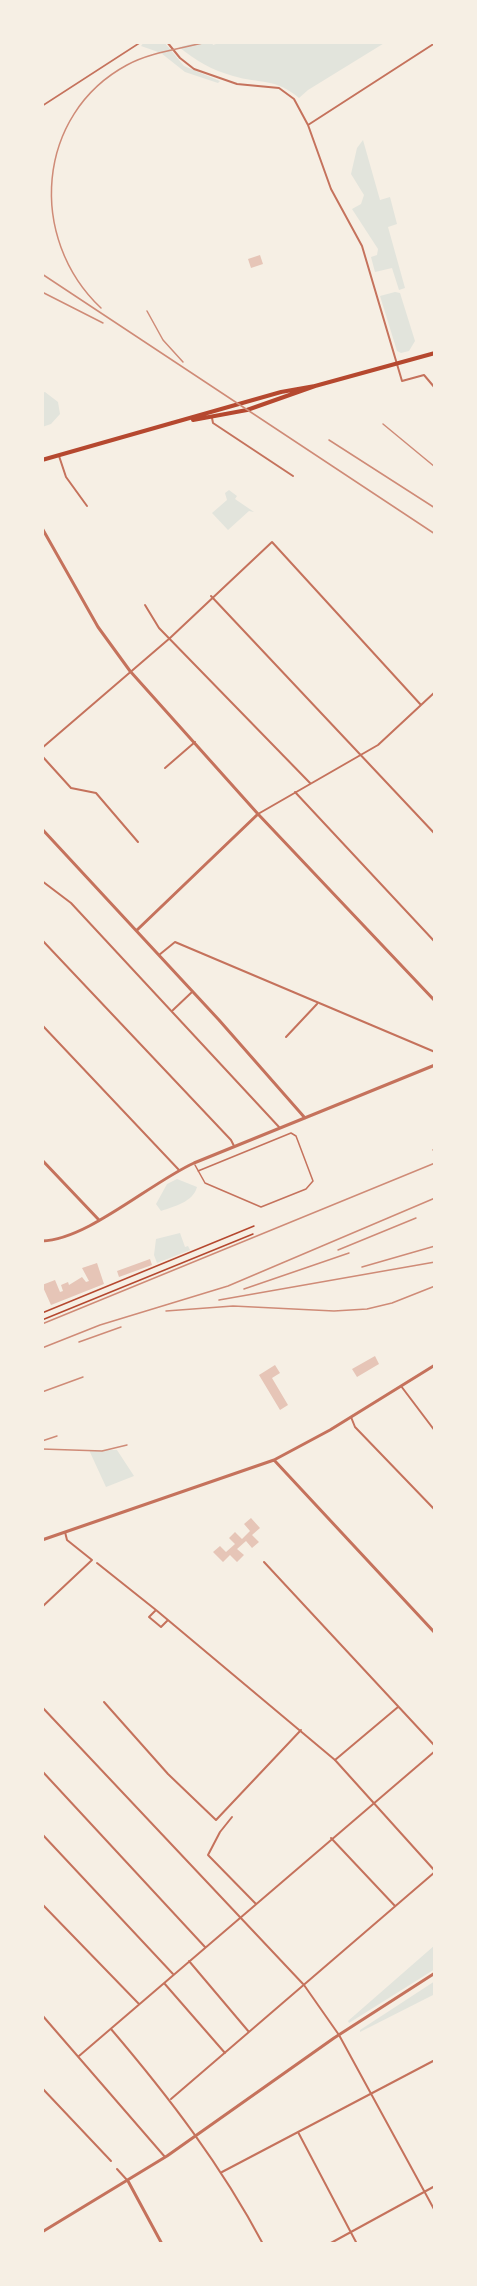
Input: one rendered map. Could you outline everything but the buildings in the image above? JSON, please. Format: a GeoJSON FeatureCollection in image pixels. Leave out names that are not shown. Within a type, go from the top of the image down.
{"type":"FeatureCollection","features":[{"type":"Feature","properties":{"kind":"main road"},"geometry":{"type":"LineString","coordinates":[[189,420],[212,418],[247,410],[315,386],[435,353]]}},
{"type":"Feature","properties":{"kind":"main road"},"geometry":{"type":"LineString","coordinates":[[42,460],[281,392],[315,386]]}},
{"type":"Feature","properties":{"kind":"street"},"geometry":{"type":"LineString","coordinates":[[167,42],[194,69],[237,84],[279,88],[294,99],[308,125],[331,189],[362,246],[402,381],[424,375],[435,388]]}},
{"type":"Feature","properties":{"kind":"street"},"geometry":{"type":"LineString","coordinates":[[308,125],[435,43]]}},
{"type":"Feature","properties":{"kind":"street"},"geometry":{"type":"LineString","coordinates":[[212,418],[213,423],[293,476]]}},
{"type":"Feature","properties":{"kind":"street"},"geometry":{"type":"LineString","coordinates":[[59,456],[66,477],[87,506]]}},
{"type":"Feature","properties":{"kind":"street"},"geometry":{"type":"LineString","coordinates":[[42,528],[98,627],[130,671],[258,814],[435,1001]]}},
{"type":"Feature","properties":{"kind":"street"},"geometry":{"type":"LineString","coordinates":[[42,748],[170,638],[211,596],[272,542],[421,705]]}},
{"type":"Feature","properties":{"kind":"street"},"geometry":{"type":"LineString","coordinates":[[211,596],[435,834]]}},
{"type":"Feature","properties":{"kind":"street"},"geometry":{"type":"LineString","coordinates":[[145,605],[159,627],[310,783]]}},
{"type":"Feature","properties":{"kind":"street"},"geometry":{"type":"LineString","coordinates":[[137,930],[258,814],[378,745],[435,692]]}},
{"type":"Feature","properties":{"kind":"street"},"geometry":{"type":"LineString","coordinates":[[165,768],[195,742]]}},
{"type":"Feature","properties":{"kind":"street"},"geometry":{"type":"LineString","coordinates":[[42,756],[70,788],[96,793],[138,842]]}},
{"type":"Feature","properties":{"kind":"street"},"geometry":{"type":"LineString","coordinates":[[295,792],[435,942]]}},
{"type":"Feature","properties":{"kind":"street"},"geometry":{"type":"LineString","coordinates":[[42,829],[137,930],[305,1118]]}},
{"type":"Feature","properties":{"kind":"street"},"geometry":{"type":"LineString","coordinates":[[42,881],[71,903],[279,1128]]}},
{"type":"Feature","properties":{"kind":"street"},"geometry":{"type":"LineString","coordinates":[[42,940],[231,1140],[234,1147]]}},
{"type":"Feature","properties":{"kind":"street"},"geometry":{"type":"LineString","coordinates":[[159,955],[175,942],[435,1052]]}},
{"type":"Feature","properties":{"kind":"street"},"geometry":{"type":"LineString","coordinates":[[172,1011],[192,992]]}},
{"type":"Feature","properties":{"kind":"street"},"geometry":{"type":"LineString","coordinates":[[286,1037],[317,1004]]}},
{"type":"Feature","properties":{"kind":"street"},"geometry":{"type":"LineString","coordinates":[[42,1025],[179,1170]]}},
{"type":"Feature","properties":{"kind":"street"},"geometry":{"type":"LineString","coordinates":[[42,1242],[63,1238],[99,1220],[194,1163],[435,1065]]}},
{"type":"Feature","properties":{"kind":"street"},"geometry":{"type":"LineString","coordinates":[[42,1160],[99,1220]]}},
{"type":"Feature","properties":{"kind":"street"},"geometry":{"type":"LineString","coordinates":[[42,1540],[274,1460],[351,1417],[435,1365]]}},
{"type":"Feature","properties":{"kind":"street"},"geometry":{"type":"LineString","coordinates":[[401,1386],[435,1431]]}},
{"type":"Feature","properties":{"kind":"street"},"geometry":{"type":"LineString","coordinates":[[351,1417],[356,1427],[435,1510]]}},
{"type":"Feature","properties":{"kind":"street"},"geometry":{"type":"LineString","coordinates":[[274,1460],[435,1633]]}},
{"type":"Feature","properties":{"kind":"street"},"geometry":{"type":"LineString","coordinates":[[42,1607],[92,1560],[67,1540],[65,1532]]}},
{"type":"Feature","properties":{"kind":"street"},"geometry":{"type":"LineString","coordinates":[[264,1562],[435,1746]]}},
{"type":"Feature","properties":{"kind":"street"},"geometry":{"type":"LineString","coordinates":[[97,1563],[335,1760],[372,1804],[435,1871],[171,2099]]}},
{"type":"Feature","properties":{"kind":"street"},"geometry":{"type":"LineString","coordinates":[[156,1610],[149,1617],[160,1628],[168,1620]]}},
{"type":"Feature","properties":{"kind":"street"},"geometry":{"type":"LineString","coordinates":[[104,1702],[168,1774],[216,1820],[301,1730]]}},
{"type":"Feature","properties":{"kind":"street"},"geometry":{"type":"LineString","coordinates":[[42,1707],[304,1985],[339,2036],[435,2211]]}},
{"type":"Feature","properties":{"kind":"street"},"geometry":{"type":"LineString","coordinates":[[335,1760],[398,1707]]}},
{"type":"Feature","properties":{"kind":"street"},"geometry":{"type":"LineString","coordinates":[[78,2056],[435,1751]]}},
{"type":"Feature","properties":{"kind":"street"},"geometry":{"type":"LineString","coordinates":[[42,1771],[205,1947]]}},
{"type":"Feature","properties":{"kind":"street"},"geometry":{"type":"LineString","coordinates":[[232,1816],[220,1832],[208,1856],[256,1904]]}},
{"type":"Feature","properties":{"kind":"street"},"geometry":{"type":"LineString","coordinates":[[42,1834],[174,1974]]}},
{"type":"Feature","properties":{"kind":"street"},"geometry":{"type":"LineString","coordinates":[[331,1838],[395,1907]]}},
{"type":"Feature","properties":{"kind":"street"},"geometry":{"type":"LineString","coordinates":[[42,1904],[139,2004]]}},
{"type":"Feature","properties":{"kind":"street"},"geometry":{"type":"LineString","coordinates":[[189,1961],[250,2032]]}},
{"type":"Feature","properties":{"kind":"street"},"geometry":{"type":"LineString","coordinates":[[42,2232],[165,2157],[339,2036],[435,1973]]}},
{"type":"Feature","properties":{"kind":"street"},"geometry":{"type":"LineString","coordinates":[[164,1983],[225,2053]]}},
{"type":"Feature","properties":{"kind":"street"},"geometry":{"type":"LineString","coordinates":[[42,2015],[165,2157]]}},
{"type":"Feature","properties":{"kind":"street"},"geometry":{"type":"LineString","coordinates":[[111,2029],[171,2099],[222,2172],[263,2244]]}},
{"type":"Feature","properties":{"kind":"street"},"geometry":{"type":"LineString","coordinates":[[222,2172],[435,2060]]}},
{"type":"Feature","properties":{"kind":"street"},"geometry":{"type":"LineString","coordinates":[[42,2088],[111,2161]]}},
{"type":"Feature","properties":{"kind":"street"},"geometry":{"type":"LineString","coordinates":[[298,2132],[357,2244]]}},
{"type":"Feature","properties":{"kind":"street"},"geometry":{"type":"LineString","coordinates":[[117,2169],[128,2181],[162,2244]]}},
{"type":"Feature","properties":{"kind":"street"},"geometry":{"type":"LineString","coordinates":[[329,2244],[435,2186]]}},
{"type":"Feature","properties":{"kind":"lane"},"geometry":{"type":"LineString","coordinates":[[42,106],[141,42]]}},
{"type":"Feature","properties":{"kind":"lane"},"geometry":{"type":"LineString","coordinates":[[194,1163],[198,1171],[205,1183],[261,1206],[306,1190],[313,1177],[296,1136],[291,1133],[198,1171]]}},
{"type":"Feature","properties":{"kind":"lane"},"geometry":{"type":"LineString","coordinates":[[92,1560],[97,1563]]}},
{"type":"Feature","properties":{"kind":"path"},"geometry":{"type":"LineString","coordinates":[[42,1313],[254,1226]]}},
{"type":"Feature","properties":{"kind":"path"},"geometry":{"type":"LineString","coordinates":[[42,1320],[253,1234]]}},
{"type":"Feature","properties":{"kind":"shaded area"},"geometry":{"type":"Polygon","coordinates":[[[144,42],[164,42],[184,66],[220,81],[218,83],[185,72],[161,53],[141,46],[144,42]]]}},
{"type":"Feature","properties":{"kind":"shaded area"},"geometry":{"type":"Polygon","coordinates":[[[212,42],[213,45],[222,42],[386,42],[308,90],[299,98],[275,84],[218,71],[198,61],[179,47],[212,42]]]}},
{"type":"Feature","properties":{"kind":"shaded area"},"geometry":{"type":"Polygon","coordinates":[[[363,140],[380,200],[390,197],[397,224],[388,227],[405,288],[399,290],[392,268],[375,272],[371,257],[377,255],[378,249],[352,209],[361,204],[364,195],[351,174],[357,148],[363,140]]]}},
{"type":"Feature","properties":{"kind":"shaded area"},"geometry":{"type":"Polygon","coordinates":[[[400,293],[415,341],[409,351],[401,353],[397,351],[380,296],[400,293]]]}},
{"type":"Feature","properties":{"kind":"shaded area"},"geometry":{"type":"Polygon","coordinates":[[[45,392],[58,402],[60,414],[51,424],[42,427],[42,393],[45,392]]]}},
{"type":"Feature","properties":{"kind":"shaded area"},"geometry":{"type":"Polygon","coordinates":[[[229,490],[237,496],[235,499],[254,512],[249,511],[228,530],[212,513],[227,500],[225,493],[229,490]]]}},
{"type":"Feature","properties":{"kind":"shaded area"},"geometry":{"type":"Polygon","coordinates":[[[177,1179],[197,1187],[195,1192],[183,1203],[161,1211],[156,1204],[167,1184],[177,1179]]]}},
{"type":"Feature","properties":{"kind":"shaded area"},"geometry":{"type":"Polygon","coordinates":[[[180,1233],[185,1247],[188,1246],[190,1250],[157,1263],[154,1255],[156,1239],[180,1233]]]}},
{"type":"Feature","properties":{"kind":"shaded area"},"geometry":{"type":"Polygon","coordinates":[[[89,1450],[117,1450],[134,1476],[106,1487],[89,1450]]]}},
{"type":"Feature","properties":{"kind":"shaded area"},"geometry":{"type":"Polygon","coordinates":[[[435,1945],[435,1969],[349,2023],[348,2021],[435,1945]]]}},
{"type":"Feature","properties":{"kind":"shaded area"},"geometry":{"type":"Polygon","coordinates":[[[435,1981],[435,1994],[360,2032],[360,2030],[435,1981]]]}},
{"type":"Feature","properties":{"kind":"railway"},"geometry":{"type":"LineString","coordinates":[[101,308],[77,279],[61,247],[53,213],[52,179],[59,145],[74,114],[97,87],[127,65],[156,54],[206,42]]}},
{"type":"Feature","properties":{"kind":"railway"},"geometry":{"type":"LineString","coordinates":[[42,274],[435,534]]}},
{"type":"Feature","properties":{"kind":"railway"},"geometry":{"type":"LineString","coordinates":[[42,292],[103,323]]}},
{"type":"Feature","properties":{"kind":"railway"},"geometry":{"type":"LineString","coordinates":[[147,311],[163,340],[183,362]]}},
{"type":"Feature","properties":{"kind":"railway"},"geometry":{"type":"LineString","coordinates":[[383,424],[435,467]]}},
{"type":"Feature","properties":{"kind":"railway"},"geometry":{"type":"LineString","coordinates":[[329,440],[435,508]]}},
{"type":"Feature","properties":{"kind":"railway"},"geometry":{"type":"LineString","coordinates":[[42,1324],[435,1163]]}},
{"type":"Feature","properties":{"kind":"railway"},"geometry":{"type":"LineString","coordinates":[[42,1348],[100,1325],[228,1286],[435,1198]]}},
{"type":"Feature","properties":{"kind":"railway"},"geometry":{"type":"LineString","coordinates":[[338,1250],[416,1218]]}},
{"type":"Feature","properties":{"kind":"railway"},"geometry":{"type":"LineString","coordinates":[[362,1267],[435,1246]]}},
{"type":"Feature","properties":{"kind":"railway"},"geometry":{"type":"LineString","coordinates":[[244,1289],[349,1253]]}},
{"type":"Feature","properties":{"kind":"railway"},"geometry":{"type":"LineString","coordinates":[[219,1300],[435,1262]]}},
{"type":"Feature","properties":{"kind":"railway"},"geometry":{"type":"LineString","coordinates":[[166,1311],[233,1306],[334,1311],[367,1309],[392,1303],[435,1286]]}},
{"type":"Feature","properties":{"kind":"railway"},"geometry":{"type":"LineString","coordinates":[[79,1342],[121,1327]]}},
{"type":"Feature","properties":{"kind":"railway"},"geometry":{"type":"LineString","coordinates":[[42,1392],[83,1377]]}},
{"type":"Feature","properties":{"kind":"railway"},"geometry":{"type":"LineString","coordinates":[[42,1441],[57,1436]]}},
{"type":"Feature","properties":{"kind":"railway"},"geometry":{"type":"LineString","coordinates":[[42,1449],[102,1451],[127,1445]]}}]}
